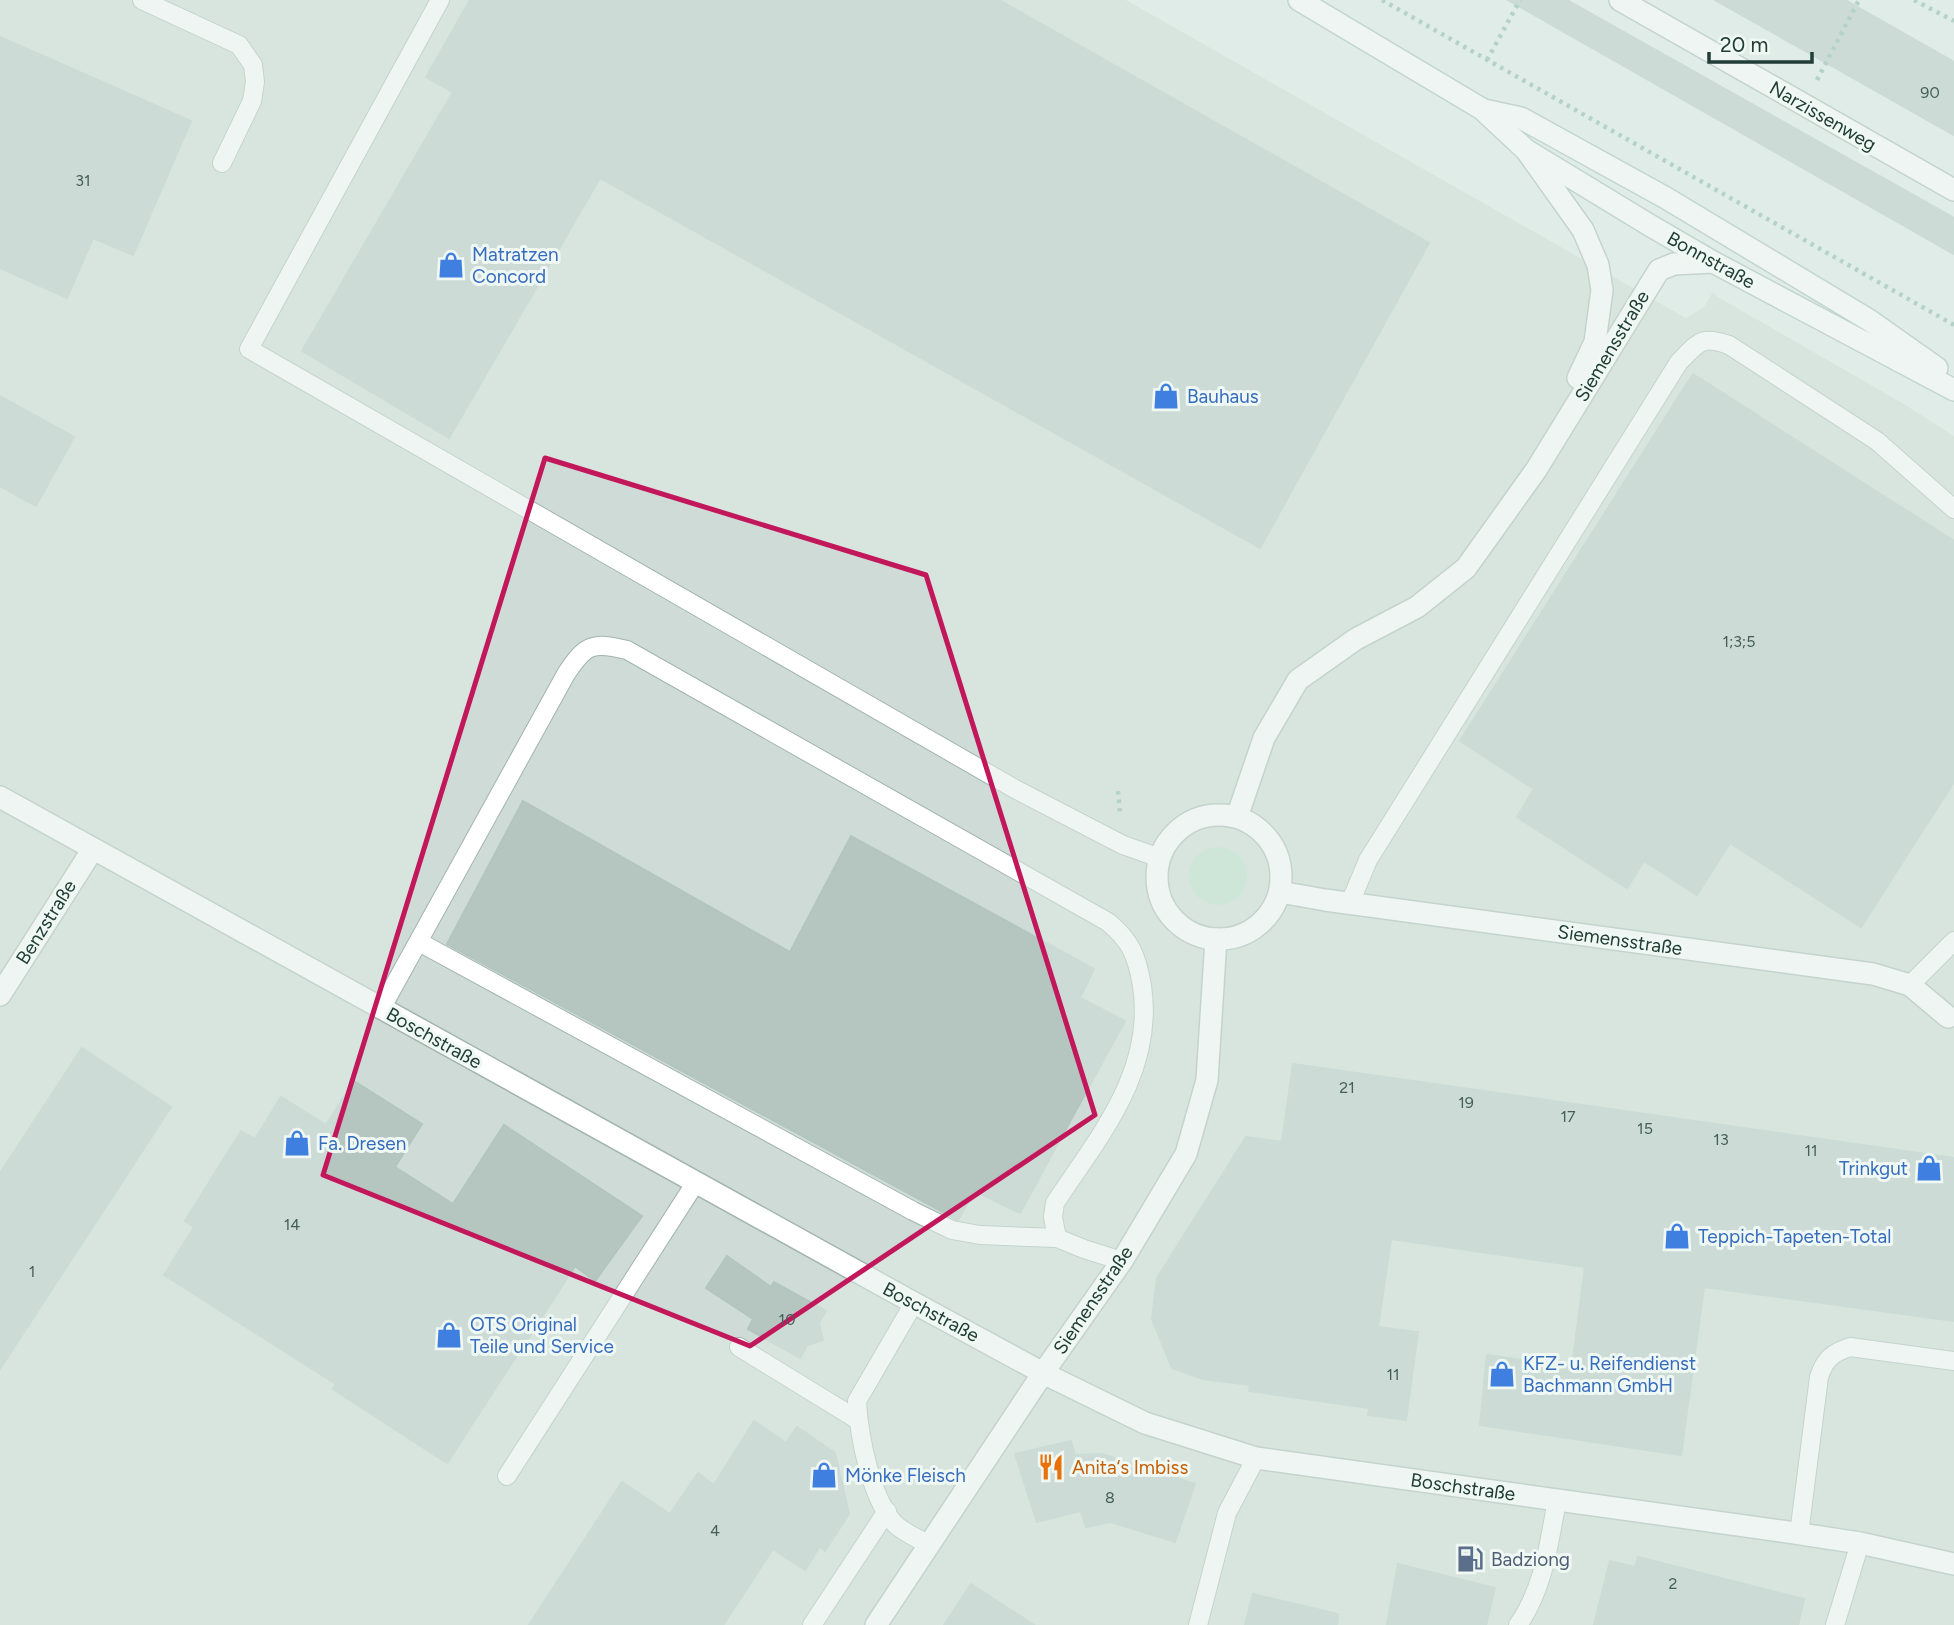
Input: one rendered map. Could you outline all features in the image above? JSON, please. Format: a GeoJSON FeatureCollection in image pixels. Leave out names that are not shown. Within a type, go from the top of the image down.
{"type":"FeatureCollection","features":[{"type":"Feature","properties":{"kind":"street","name":"Bonnstraße"},"geometry":{"type":"LineString","coordinates":[[1299,0],[1482,109],[1526,150],[1713,262],[1954,390]]}},
{"type":"Feature","properties":{"kind":"street","name":"Narzissenweg"},"geometry":{"type":"LineString","coordinates":[[1619,0],[1954,190]]}},
{"type":"Feature","properties":{"kind":"street","name":"Bonnstraße"},"geometry":{"type":"LineString","coordinates":[[1482,109],[1521,118],[1666,198],[1869,320],[1954,380]]}},
{"type":"Feature","properties":{"kind":"street","name":"Siemensstraße"},"geometry":{"type":"LineString","coordinates":[[1526,150],[1583,230],[1598,265],[1602,290],[1595,342],[1536,470]]}},
{"type":"Feature","properties":{"kind":"street","name":"Siemensstraße"},"geometry":{"type":"LineString","coordinates":[[1237,817],[1264,738],[1298,680],[1356,639],[1417,607],[1466,568],[1536,470],[1659,270],[1674,264],[1713,262]]}},
{"type":"Feature","properties":{"kind":"street","name":"Boschstraße"},"geometry":{"type":"LineString","coordinates":[[0,797],[914,1303],[1044,1373],[1145,1423],[1256,1458],[1860,1543],[1954,1564]]}},
{"type":"Feature","properties":{"kind":"street"},"geometry":{"type":"LineString","coordinates":[[1205,816],[1237,817],[1264,834],[1271,844],[1280,864],[1280,892],[1276,903],[1264,920],[1241,936],[1216,939],[1192,933],[1182,927],[1167,911],[1158,887],[1160,858],[1171,837],[1185,825],[1205,816]]}},
{"type":"Feature","properties":{"kind":"street","name":"Benzstraße"},"geometry":{"type":"LineString","coordinates":[[0,995],[93,849]]}},
{"type":"Feature","properties":{"kind":"street","name":"Siemensstraße"},"geometry":{"type":"LineString","coordinates":[[1280,892],[1873,974],[1910,985],[1948,1017]]}},
{"type":"Feature","properties":{"kind":"street","name":"Siemensstraße"},"geometry":{"type":"LineString","coordinates":[[876,1625],[1122,1261],[1186,1154],[1207,1080],[1216,939]]}},
{"type":"Feature","properties":{"kind":"lane"},"geometry":{"type":"LineString","coordinates":[[142,0],[239,45],[253,65],[256,82],[252,101],[222,163]]}},
{"type":"Feature","properties":{"kind":"lane"},"geometry":{"type":"LineString","coordinates":[[440,0],[248,349],[1016,789],[1123,845],[1160,858]]}},
{"type":"Feature","properties":{"kind":"lane"},"geometry":{"type":"LineString","coordinates":[[1350,903],[1368,860],[1446,734],[1679,362],[1698,343],[1712,339],[1741,352],[1877,441],[1954,509]]}},
{"type":"Feature","properties":{"kind":"lane"},"geometry":{"type":"LineString","coordinates":[[382,1009],[580,653],[590,646],[606,645],[627,650],[1108,922],[1126,937],[1138,963],[1144,998],[1144,1030],[1137,1065],[1116,1110],[1055,1203],[1053,1217],[1057,1238]]}},
{"type":"Feature","properties":{"kind":"lane"},"geometry":{"type":"LineString","coordinates":[[1910,985],[1954,941]]}},
{"type":"Feature","properties":{"kind":"lane"},"geometry":{"type":"LineString","coordinates":[[419,942],[952,1230],[980,1235],[1057,1238],[1122,1261]]}},
{"type":"Feature","properties":{"kind":"lane"},"geometry":{"type":"LineString","coordinates":[[507,1476],[696,1182]]}},
{"type":"Feature","properties":{"kind":"lane"},"geometry":{"type":"LineString","coordinates":[[914,1303],[857,1401],[858,1420],[876,1496],[896,1525],[929,1545]]}},
{"type":"Feature","properties":{"kind":"lane"},"geometry":{"type":"LineString","coordinates":[[739,1347],[858,1420]]}},
{"type":"Feature","properties":{"kind":"lane"},"geometry":{"type":"LineString","coordinates":[[1799,1534],[1819,1377],[1824,1363],[1833,1353],[1850,1347],[1954,1361]]}},
{"type":"Feature","properties":{"kind":"lane"},"geometry":{"type":"LineString","coordinates":[[1198,1625],[1227,1513],[1256,1458]]}},
{"type":"Feature","properties":{"kind":"lane"},"geometry":{"type":"LineString","coordinates":[[1518,1625],[1529,1610],[1543,1573],[1557,1500]]}},
{"type":"Feature","properties":{"kind":"lane"},"geometry":{"type":"LineString","coordinates":[[812,1625],[887,1511]]}},
{"type":"Feature","properties":{"kind":"lane"},"geometry":{"type":"LineString","coordinates":[[1835,1625],[1860,1543]]}},
{"type":"Feature","properties":{"kind":"path"},"geometry":{"type":"LineString","coordinates":[[1382,0],[1954,325]]}},
{"type":"Feature","properties":{"kind":"path"},"geometry":{"type":"LineString","coordinates":[[1487,60],[1520,0]]}},
{"type":"Feature","properties":{"kind":"path"},"geometry":{"type":"LineString","coordinates":[[1804,105],[1859,0]]}},
{"type":"Feature","properties":{"kind":"path"},"geometry":{"type":"LineString","coordinates":[[1914,0],[1954,21]]}},
{"type":"Feature","properties":{"kind":"highlighted area"},"geometry":{"type":"Polygon","coordinates":[[[545,458],[926,575],[1095,1115],[750,1346],[323,1175],[545,458]]]}},
{"type":"Feature","properties":{"kind":"shaded area"},"geometry":{"type":"Polygon","coordinates":[[[0,0],[1126,0],[1686,318],[1704,307],[1713,292],[1954,436],[1954,1625],[0,1625],[0,0]]]}},
{"type":"Feature","properties":{"kind":"green space"},"geometry":{"type":"Polygon","coordinates":[[[1218,847],[1229,849],[1242,860],[1247,876],[1245,887],[1234,900],[1218,905],[1207,903],[1194,892],[1189,876],[1191,865],[1202,852],[1218,847]]]}},
{"type":"Feature","properties":{"kind":"building","name":"Bauhaus"},"geometry":{"type":"Polygon","coordinates":[[[470,0],[999,0],[1429,243],[1260,548],[600,178],[449,438],[302,351],[453,92],[426,77],[470,0]]]}},
{"type":"Feature","properties":{"kind":"building"},"geometry":{"type":"Polygon","coordinates":[[[1508,0],[1567,0],[1954,218],[1954,254],[1508,0]]]}},
{"type":"Feature","properties":{"kind":"building"},"geometry":{"type":"Polygon","coordinates":[[[1715,0],[1845,0],[1954,62],[1954,135],[1715,0]]]}},
{"type":"Feature","properties":{"kind":"building"},"geometry":{"type":"Polygon","coordinates":[[[0,37],[191,121],[133,255],[93,238],[67,298],[0,268],[0,37]]]}},
{"type":"Feature","properties":{"kind":"building"},"geometry":{"type":"Polygon","coordinates":[[[1693,374],[1954,541],[1954,782],[1861,927],[1730,843],[1697,895],[1644,861],[1627,888],[1517,817],[1534,789],[1460,741],[1693,374]]]}},
{"type":"Feature","properties":{"kind":"building"},"geometry":{"type":"Polygon","coordinates":[[[0,396],[74,437],[36,506],[0,486],[0,396]]]}},
{"type":"Feature","properties":{"kind":"building"},"geometry":{"type":"Polygon","coordinates":[[[523,801],[790,952],[851,836],[1094,969],[1080,998],[1125,1021],[1020,1213],[975,1191],[958,1220],[447,944],[523,801]]]}},
{"type":"Feature","properties":{"kind":"building"},"geometry":{"type":"Polygon","coordinates":[[[82,1048],[171,1107],[0,1369],[0,1173],[82,1048]]]}},
{"type":"Feature","properties":{"kind":"building"},"geometry":{"type":"Polygon","coordinates":[[[1293,1064],[1954,1158],[1954,1321],[1704,1287],[1681,1455],[1480,1425],[1487,1355],[1572,1367],[1585,1267],[1391,1239],[1378,1327],[1418,1332],[1406,1420],[1368,1415],[1369,1408],[1249,1391],[1250,1385],[1203,1379],[1172,1368],[1152,1319],[1157,1278],[1246,1137],[1282,1142],[1293,1064]]]}},
{"type":"Feature","properties":{"kind":"building"},"geometry":{"type":"Polygon","coordinates":[[[354,1081],[422,1124],[395,1167],[453,1204],[504,1125],[642,1216],[595,1281],[575,1266],[447,1463],[333,1389],[336,1384],[164,1275],[194,1227],[185,1221],[241,1131],[255,1139],[281,1097],[326,1125],[354,1081]]]}},
{"type":"Feature","properties":{"kind":"building"},"geometry":{"type":"Polygon","coordinates":[[[727,1256],[771,1287],[774,1282],[826,1311],[819,1323],[823,1340],[807,1345],[800,1358],[748,1329],[753,1319],[706,1288],[727,1256]]]}},
{"type":"Feature","properties":{"kind":"building"},"geometry":{"type":"Polygon","coordinates":[[[754,1421],[786,1443],[797,1427],[835,1453],[849,1514],[825,1551],[820,1546],[805,1570],[773,1549],[723,1625],[529,1625],[622,1482],[670,1514],[698,1473],[714,1485],[754,1421]]]}},
{"type":"Feature","properties":{"kind":"building"},"geometry":{"type":"Polygon","coordinates":[[[1071,1441],[1075,1455],[1102,1454],[1195,1484],[1175,1542],[1111,1522],[1086,1527],[1081,1511],[1037,1522],[1015,1454],[1071,1441]]]}},
{"type":"Feature","properties":{"kind":"building"},"geometry":{"type":"Polygon","coordinates":[[[1638,1557],[1804,1599],[1798,1625],[1594,1625],[1610,1561],[1635,1567],[1638,1557]]]}},
{"type":"Feature","properties":{"kind":"building"},"geometry":{"type":"Polygon","coordinates":[[[1398,1564],[1495,1588],[1486,1625],[1387,1625],[1398,1564]]]}},
{"type":"Feature","properties":{"kind":"building"},"geometry":{"type":"Polygon","coordinates":[[[971,1584],[1034,1625],[944,1625],[971,1584]]]}},
{"type":"Feature","properties":{"kind":"building"},"geometry":{"type":"Polygon","coordinates":[[[1253,1594],[1338,1614],[1337,1625],[1245,1625],[1253,1594]]]}},
{"type":"Feature","properties":{"kind":"place","name":"Matratzen Concord"},"geometry":{"type":"Point","coordinates":[451,265]}},
{"type":"Feature","properties":{"kind":"place","name":"Bauhaus"},"geometry":{"type":"Point","coordinates":[1166,396]}},
{"type":"Feature","properties":{"kind":"place","name":"Fa. Dresen"},"geometry":{"type":"Point","coordinates":[297,1143]}},
{"type":"Feature","properties":{"kind":"place","name":"Trinkgut"},"geometry":{"type":"Point","coordinates":[1929,1168]}},
{"type":"Feature","properties":{"kind":"place","name":"Teppich-Tapeten-Total"},"geometry":{"type":"Point","coordinates":[1677,1236]}},
{"type":"Feature","properties":{"kind":"place","name":"OTS Original Teile und Service"},"geometry":{"type":"Point","coordinates":[449,1335]}},
{"type":"Feature","properties":{"kind":"place","name":"KFZ- u. Reifendienst Bachmann GmbH"},"geometry":{"type":"Point","coordinates":[1502,1374]}},
{"type":"Feature","properties":{"kind":"place","name":"Anita‘s Imbiss"},"geometry":{"type":"Point","coordinates":[1051,1467]}},
{"type":"Feature","properties":{"kind":"place","name":"Mönke Fleisch"},"geometry":{"type":"Point","coordinates":[824,1475]}},
{"type":"Feature","properties":{"kind":"place","name":"Badziong"},"geometry":{"type":"Point","coordinates":[1470,1559]}}]}
